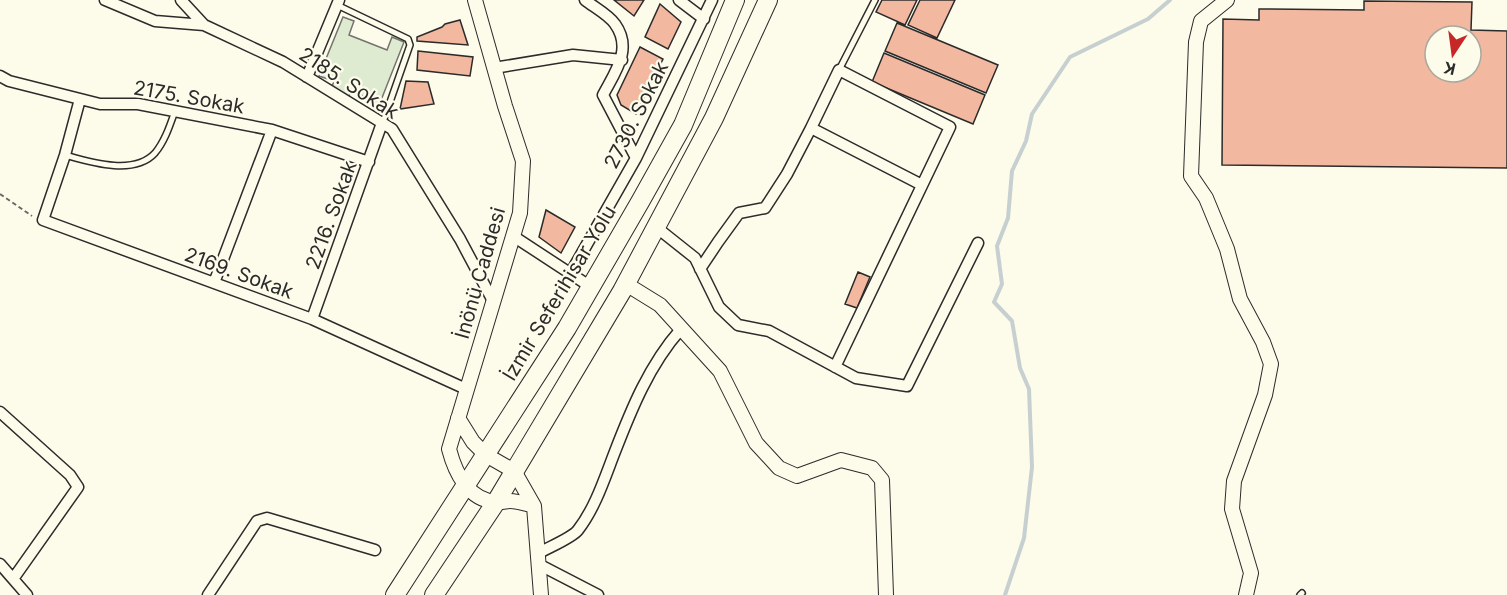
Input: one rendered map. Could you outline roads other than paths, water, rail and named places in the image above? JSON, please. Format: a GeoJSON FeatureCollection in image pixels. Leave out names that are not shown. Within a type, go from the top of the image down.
{"type":"FeatureCollection","features":[{"type":"Feature","properties":{"kind":"main road","name":"İzmir Seferihisar Yolu"},"geometry":{"type":"LineString","coordinates":[[395,595],[567,328],[684,125],[735,0]]}},
{"type":"Feature","properties":{"kind":"main road"},"geometry":{"type":"LineString","coordinates":[[434,595],[496,502],[626,284],[714,118],[768,0]]}},
{"type":"Feature","properties":{"kind":"street"},"geometry":{"type":"LineString","coordinates":[[105,0],[155,21],[204,25]]}},
{"type":"Feature","properties":{"kind":"street","name":"2185. Sokak"},"geometry":{"type":"LineString","coordinates":[[181,0],[204,25],[283,62],[392,129],[460,239],[493,301]]}},
{"type":"Feature","properties":{"kind":"street","name":"İnönü Caddesi"},"geometry":{"type":"LineString","coordinates":[[465,486],[454,467],[449,449],[520,213],[523,161],[475,0]]}},
{"type":"Feature","properties":{"kind":"street"},"geometry":{"type":"LineString","coordinates":[[585,0],[615,23],[624,45],[622,60],[603,95],[636,158]]}},
{"type":"Feature","properties":{"kind":"street"},"geometry":{"type":"LineString","coordinates":[[679,0],[704,19]]}},
{"type":"Feature","properties":{"kind":"street","name":"2730. Sokak"},"geometry":{"type":"LineString","coordinates":[[570,274],[636,158],[712,0]]}},
{"type":"Feature","properties":{"kind":"street"},"geometry":{"type":"LineString","coordinates":[[1227,0],[1201,21],[1197,42],[1191,177],[1206,198],[1227,249],[1240,299],[1263,342],[1271,364],[1265,395],[1234,482],[1232,509],[1251,573],[1246,595]]}},
{"type":"Feature","properties":{"kind":"street"},"geometry":{"type":"LineString","coordinates":[[308,77],[338,3]]}},
{"type":"Feature","properties":{"kind":"street"},"geometry":{"type":"LineString","coordinates":[[494,68],[573,55],[622,60]]}},
{"type":"Feature","properties":{"kind":"street"},"geometry":{"type":"LineString","coordinates":[[700,269],[739,213],[765,208],[787,174],[839,70],[950,127],[835,367]]}},
{"type":"Feature","properties":{"kind":"street","name":"2175. Sokak"},"geometry":{"type":"LineString","coordinates":[[0,76],[9,81],[100,104],[138,104],[272,130],[369,162]]}},
{"type":"Feature","properties":{"kind":"street"},"geometry":{"type":"LineString","coordinates":[[65,155],[80,99]]}},
{"type":"Feature","properties":{"kind":"street","name":"2216. Sokak"},"geometry":{"type":"LineString","coordinates":[[312,319],[382,123]]}},
{"type":"Feature","properties":{"kind":"street"},"geometry":{"type":"LineString","coordinates":[[811,128],[922,185]]}},
{"type":"Feature","properties":{"kind":"street"},"geometry":{"type":"LineString","coordinates":[[214,283],[272,130]]}},
{"type":"Feature","properties":{"kind":"street","name":"2169. Sokak"},"geometry":{"type":"LineString","coordinates":[[65,155],[44,220],[312,319],[466,389]]}},
{"type":"Feature","properties":{"kind":"street"},"geometry":{"type":"LineString","coordinates":[[656,227],[695,258],[719,307],[738,325],[769,331],[856,378],[907,386],[978,243]]}},
{"type":"Feature","properties":{"kind":"street"},"geometry":{"type":"LineString","coordinates":[[513,236],[591,287]]}},
{"type":"Feature","properties":{"kind":"street"},"geometry":{"type":"LineString","coordinates":[[626,284],[660,305],[720,371],[756,443],[779,468],[797,476],[841,460],[872,468],[882,480],[886,595]]}},
{"type":"Feature","properties":{"kind":"street"},"geometry":{"type":"LineString","coordinates":[[539,559],[577,532],[597,499],[642,388],[664,348],[681,329]]}},
{"type":"Feature","properties":{"kind":"street"},"geometry":{"type":"LineString","coordinates":[[0,412],[70,475],[78,487],[13,579]]}},
{"type":"Feature","properties":{"kind":"street"},"geometry":{"type":"LineString","coordinates":[[458,418],[486,455],[514,471],[534,506],[540,595]]}},
{"type":"Feature","properties":{"kind":"street"},"geometry":{"type":"LineString","coordinates":[[465,486],[478,497],[496,502],[513,500],[534,506]]}},
{"type":"Feature","properties":{"kind":"street"},"geometry":{"type":"LineString","coordinates":[[208,595],[257,521],[267,518],[375,550]]}},
{"type":"Feature","properties":{"kind":"street"},"geometry":{"type":"LineString","coordinates":[[539,559],[598,595]]}},
{"type":"Feature","properties":{"kind":"street"},"geometry":{"type":"LineString","coordinates":[[0,564],[27,595]]}},
{"type":"Feature","properties":{"kind":"lane"},"geometry":{"type":"LineString","coordinates":[[839,70],[875,0]]}},
{"type":"Feature","properties":{"kind":"lane"},"geometry":{"type":"LineString","coordinates":[[338,3],[408,39],[410,45],[382,123]]}},
{"type":"Feature","properties":{"kind":"lane"},"geometry":{"type":"LineString","coordinates":[[65,155],[112,165],[132,165],[142,162],[154,155],[175,111]]}},
{"type":"Feature","properties":{"kind":"waterway"},"geometry":{"type":"LineString","coordinates":[[1005,595],[1024,538],[1032,467],[1029,389],[1020,368],[1012,321],[994,302],[1002,284],[997,246],[1008,218],[1012,171],[1026,141],[1032,114],[1070,57],[1148,19],[1170,0]]}}]}
